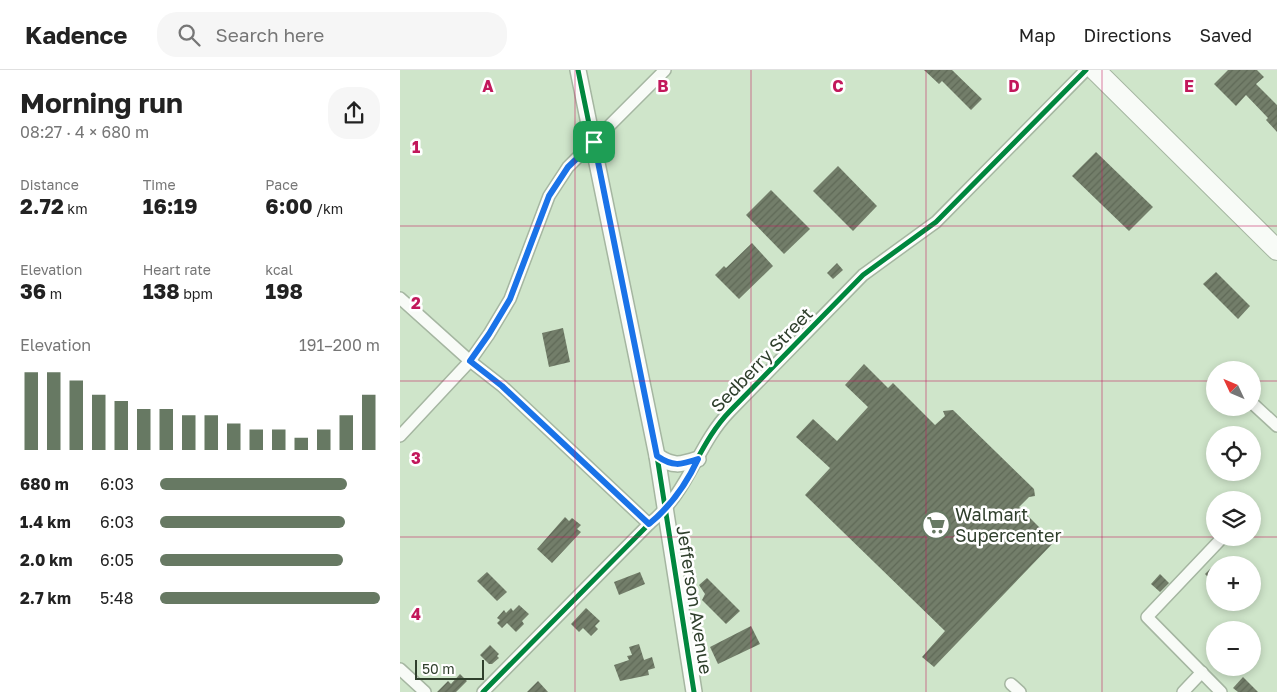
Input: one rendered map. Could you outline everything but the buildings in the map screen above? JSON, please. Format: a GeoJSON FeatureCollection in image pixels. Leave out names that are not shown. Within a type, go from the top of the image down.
{"type":"FeatureCollection","features":[{"type":"Feature","properties":{"kind":"highway"},"geometry":{"type":"LineString","coordinates":[[1095,70],[1277,250]]}},
{"type":"Feature","properties":{"kind":"street","name":"Jefferson Avenue"},"geometry":{"type":"LineString","coordinates":[[578,70],[657,456],[694,692]]}},
{"type":"Feature","properties":{"kind":"street"},"geometry":{"type":"LineString","coordinates":[[400,436],[470,361],[489,334],[510,299],[549,196],[568,167],[665,70]]}},
{"type":"Feature","properties":{"kind":"street","name":"Sedberry Street"},"geometry":{"type":"LineString","coordinates":[[483,692],[649,524],[666,510],[686,482],[723,419],[863,275],[936,222],[1086,70]]}},
{"type":"Feature","properties":{"kind":"street"},"geometry":{"type":"LineString","coordinates":[[400,298],[470,361],[502,386],[649,524]]}},
{"type":"Feature","properties":{"kind":"street"},"geometry":{"type":"LineString","coordinates":[[1261,411],[1277,426]]}},
{"type":"Feature","properties":{"kind":"street"},"geometry":{"type":"LineString","coordinates":[[657,456],[668,464],[684,464],[698,459]]}},
{"type":"Feature","properties":{"kind":"street"},"geometry":{"type":"LineString","coordinates":[[1214,546],[1147,617],[1221,692]]}},
{"type":"Feature","properties":{"kind":"street"},"geometry":{"type":"LineString","coordinates":[[400,669],[424,692]]}},
{"type":"Feature","properties":{"kind":"street"},"geometry":{"type":"LineString","coordinates":[[1184,692],[1202,672]]}},
{"type":"Feature","properties":{"kind":"cycle path"},"geometry":{"type":"LineString","coordinates":[[578,70],[657,456],[694,692]]}},
{"type":"Feature","properties":{"kind":"cycle path"},"geometry":{"type":"LineString","coordinates":[[483,692],[663,511],[684,483],[718,425],[730,411],[863,275],[936,222],[1086,70]]}},
{"type":"Feature","properties":{"kind":"place","name":"Walmart Supercenter"},"geometry":{"type":"Point","coordinates":[936,525]}},
{"type":"Feature","properties":{"kind":"route"},"geometry":{"type":"LineString","coordinates":[[594,142],[657,456],[668,464],[684,464],[698,459],[686,482],[666,510],[649,524],[502,386],[470,361],[510,299],[549,196],[568,167],[594,142]]}}]}
